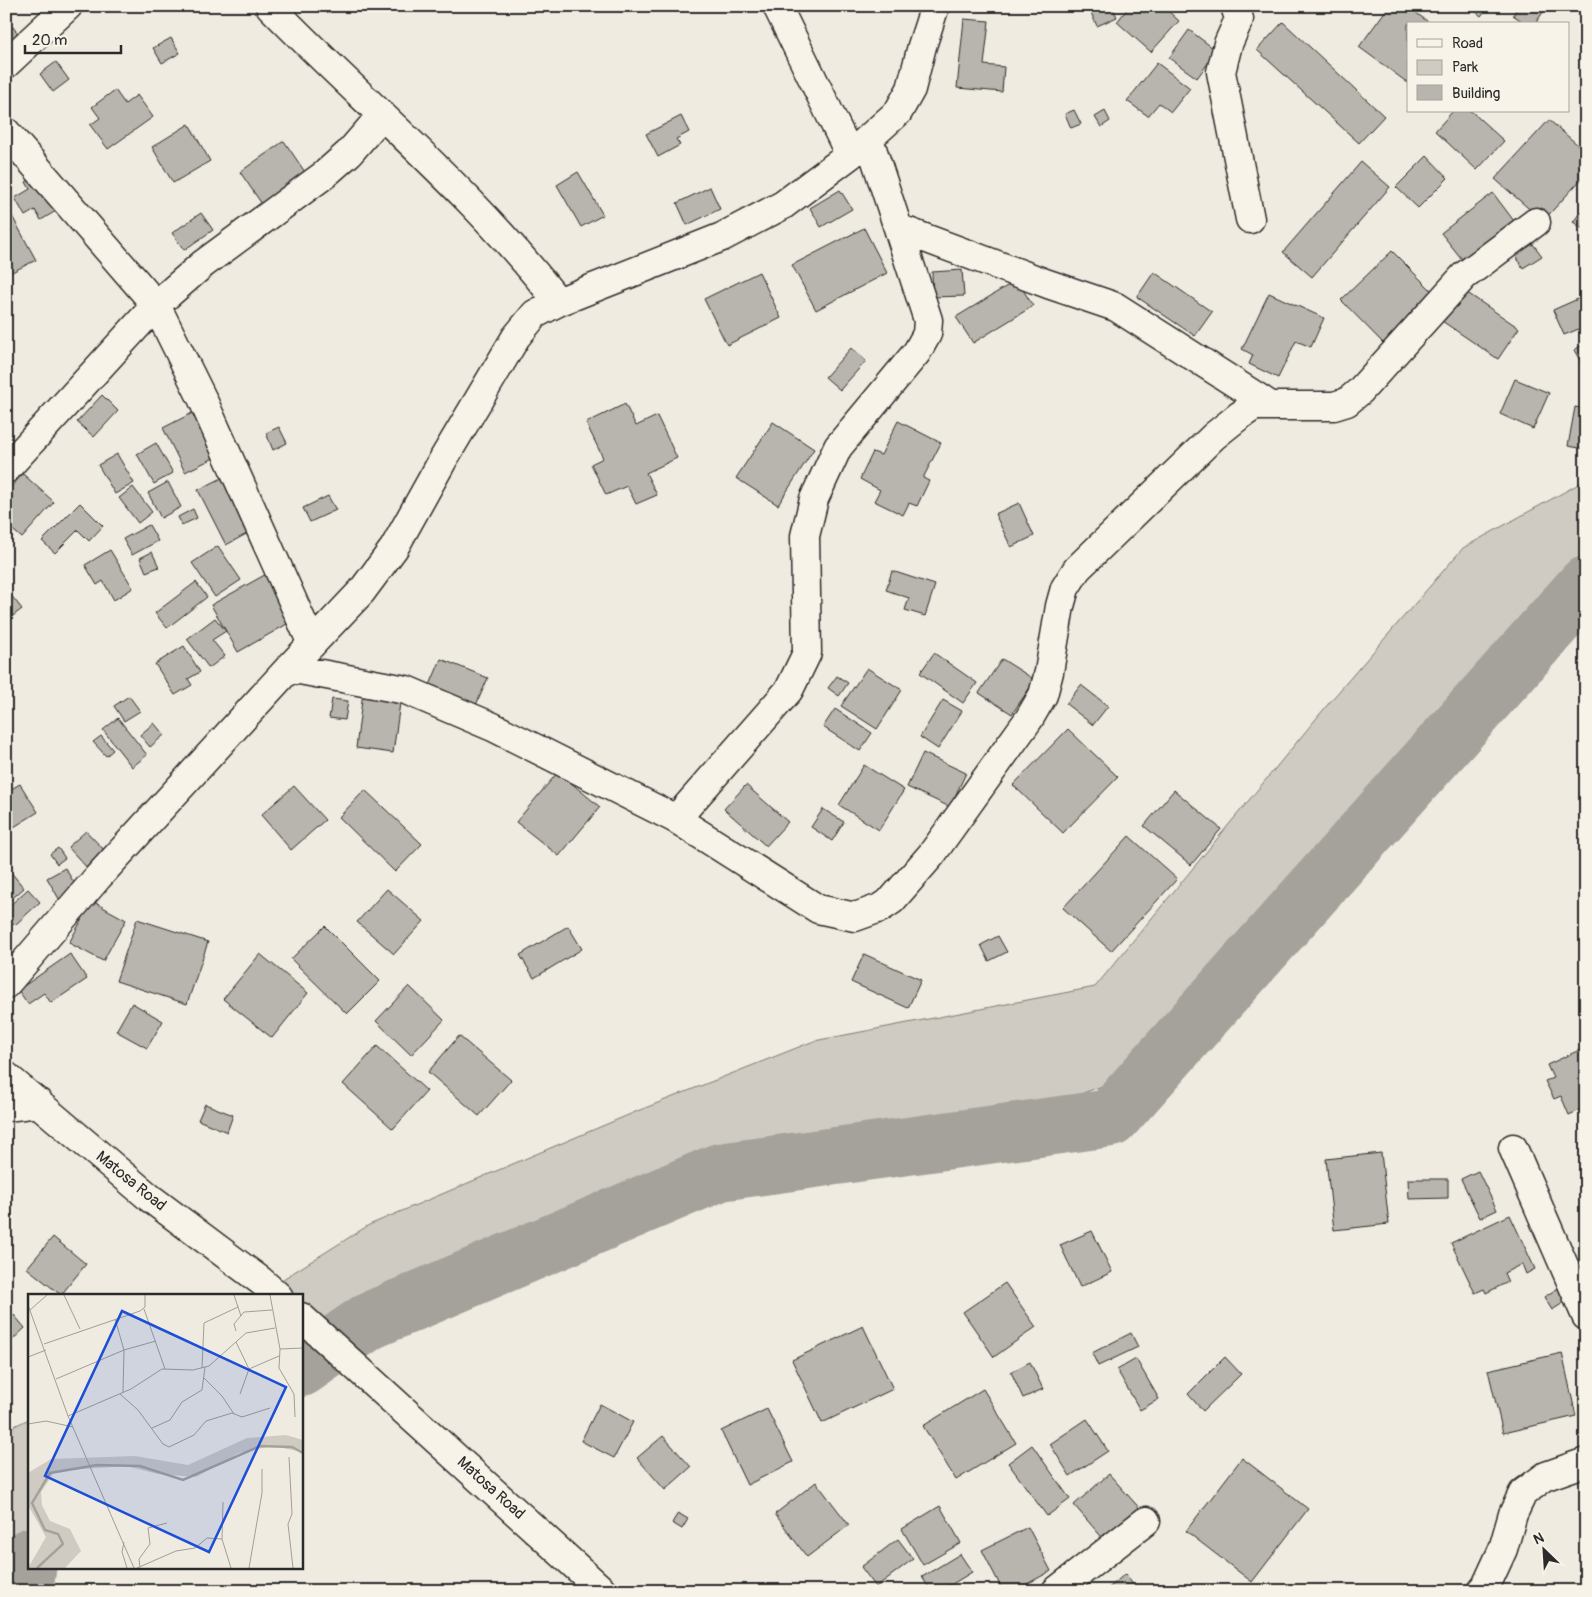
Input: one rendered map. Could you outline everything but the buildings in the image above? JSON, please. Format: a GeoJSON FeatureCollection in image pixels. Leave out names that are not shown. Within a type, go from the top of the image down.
{"type":"FeatureCollection","features":[{"type":"Feature","properties":{"kind":"street"},"geometry":{"type":"LineString","coordinates":[[6,64],[68,6]]}},
{"type":"Feature","properties":{"kind":"street"},"geometry":{"type":"LineString","coordinates":[[270,6],[470,200],[534,271],[558,302]]}},
{"type":"Feature","properties":{"kind":"street"},"geometry":{"type":"LineString","coordinates":[[676,819],[788,690],[807,653],[805,536],[814,499],[838,447],[917,352],[927,334],[928,320],[898,228],[860,147],[777,6]]}},
{"type":"Feature","properties":{"kind":"street"},"geometry":{"type":"LineString","coordinates":[[6,984],[98,877],[362,591],[394,548],[444,458],[516,337],[535,314],[558,302],[722,237],[783,205],[860,147],[898,112],[911,89],[935,6]]}},
{"type":"Feature","properties":{"kind":"street"},"geometry":{"type":"LineString","coordinates":[[1235,6],[1239,19],[1228,44],[1221,72],[1250,220]]}},
{"type":"Feature","properties":{"kind":"street"},"geometry":{"type":"LineString","coordinates":[[6,469],[156,305],[203,264],[324,175],[349,153],[382,115]]}},
{"type":"Feature","properties":{"kind":"street"},"geometry":{"type":"LineString","coordinates":[[6,132],[156,305],[202,398],[312,644]]}},
{"type":"Feature","properties":{"kind":"street"},"geometry":{"type":"LineString","coordinates":[[289,668],[406,690],[494,727],[676,819],[818,909],[855,917],[880,908],[892,900],[932,854],[1029,719],[1042,695],[1049,672],[1060,606],[1065,588],[1077,569],[1214,436],[1254,406],[1334,406],[1347,402],[1360,391],[1464,276],[1536,222]]}},
{"type":"Feature","properties":{"kind":"street"},"geometry":{"type":"LineString","coordinates":[[898,228],[1048,284],[1116,307],[1271,406]]}},
{"type":"Feature","properties":{"kind":"street","name":"Matosa Road"},"geometry":{"type":"LineString","coordinates":[[6,1076],[150,1198],[269,1288]]}},
{"type":"Feature","properties":{"kind":"street"},"geometry":{"type":"LineString","coordinates":[[6,1107],[39,1103]]}},
{"type":"Feature","properties":{"kind":"street"},"geometry":{"type":"LineString","coordinates":[[1513,1148],[1586,1316]]}},
{"type":"Feature","properties":{"kind":"street","name":"Matosa Road"},"geometry":{"type":"LineString","coordinates":[[302,1318],[603,1591]]}},
{"type":"Feature","properties":{"kind":"street"},"geometry":{"type":"LineString","coordinates":[[1482,1591],[1503,1549],[1513,1514],[1523,1493],[1546,1476],[1586,1462]]}},
{"type":"Feature","properties":{"kind":"street"},"geometry":{"type":"LineString","coordinates":[[1056,1591],[1146,1521]]}},
{"type":"Feature","properties":{"kind":"green space"},"geometry":{"type":"Polygon","coordinates":[[[1586,480],[1586,603],[1461,699],[1204,1048],[890,1165],[608,1224],[302,1376],[302,1294],[259,1294],[369,1225],[640,1110],[814,1041],[1095,987],[1334,697],[1463,548],[1586,480]]]}},
{"type":"Feature","properties":{"kind":"green space"},"geometry":{"type":"Polygon","coordinates":[[[28,1419],[28,1570],[48,1570],[44,1591],[6,1591],[6,1430],[28,1419]]]}},
{"type":"Feature","properties":{"kind":"waterway"},"geometry":{"type":"LineString","coordinates":[[302,1367],[369,1321],[720,1172],[1111,1118],[1586,585]]}},
{"type":"Feature","properties":{"kind":"waterway"},"geometry":{"type":"LineString","coordinates":[[24,1591],[28,1564]]}}]}
